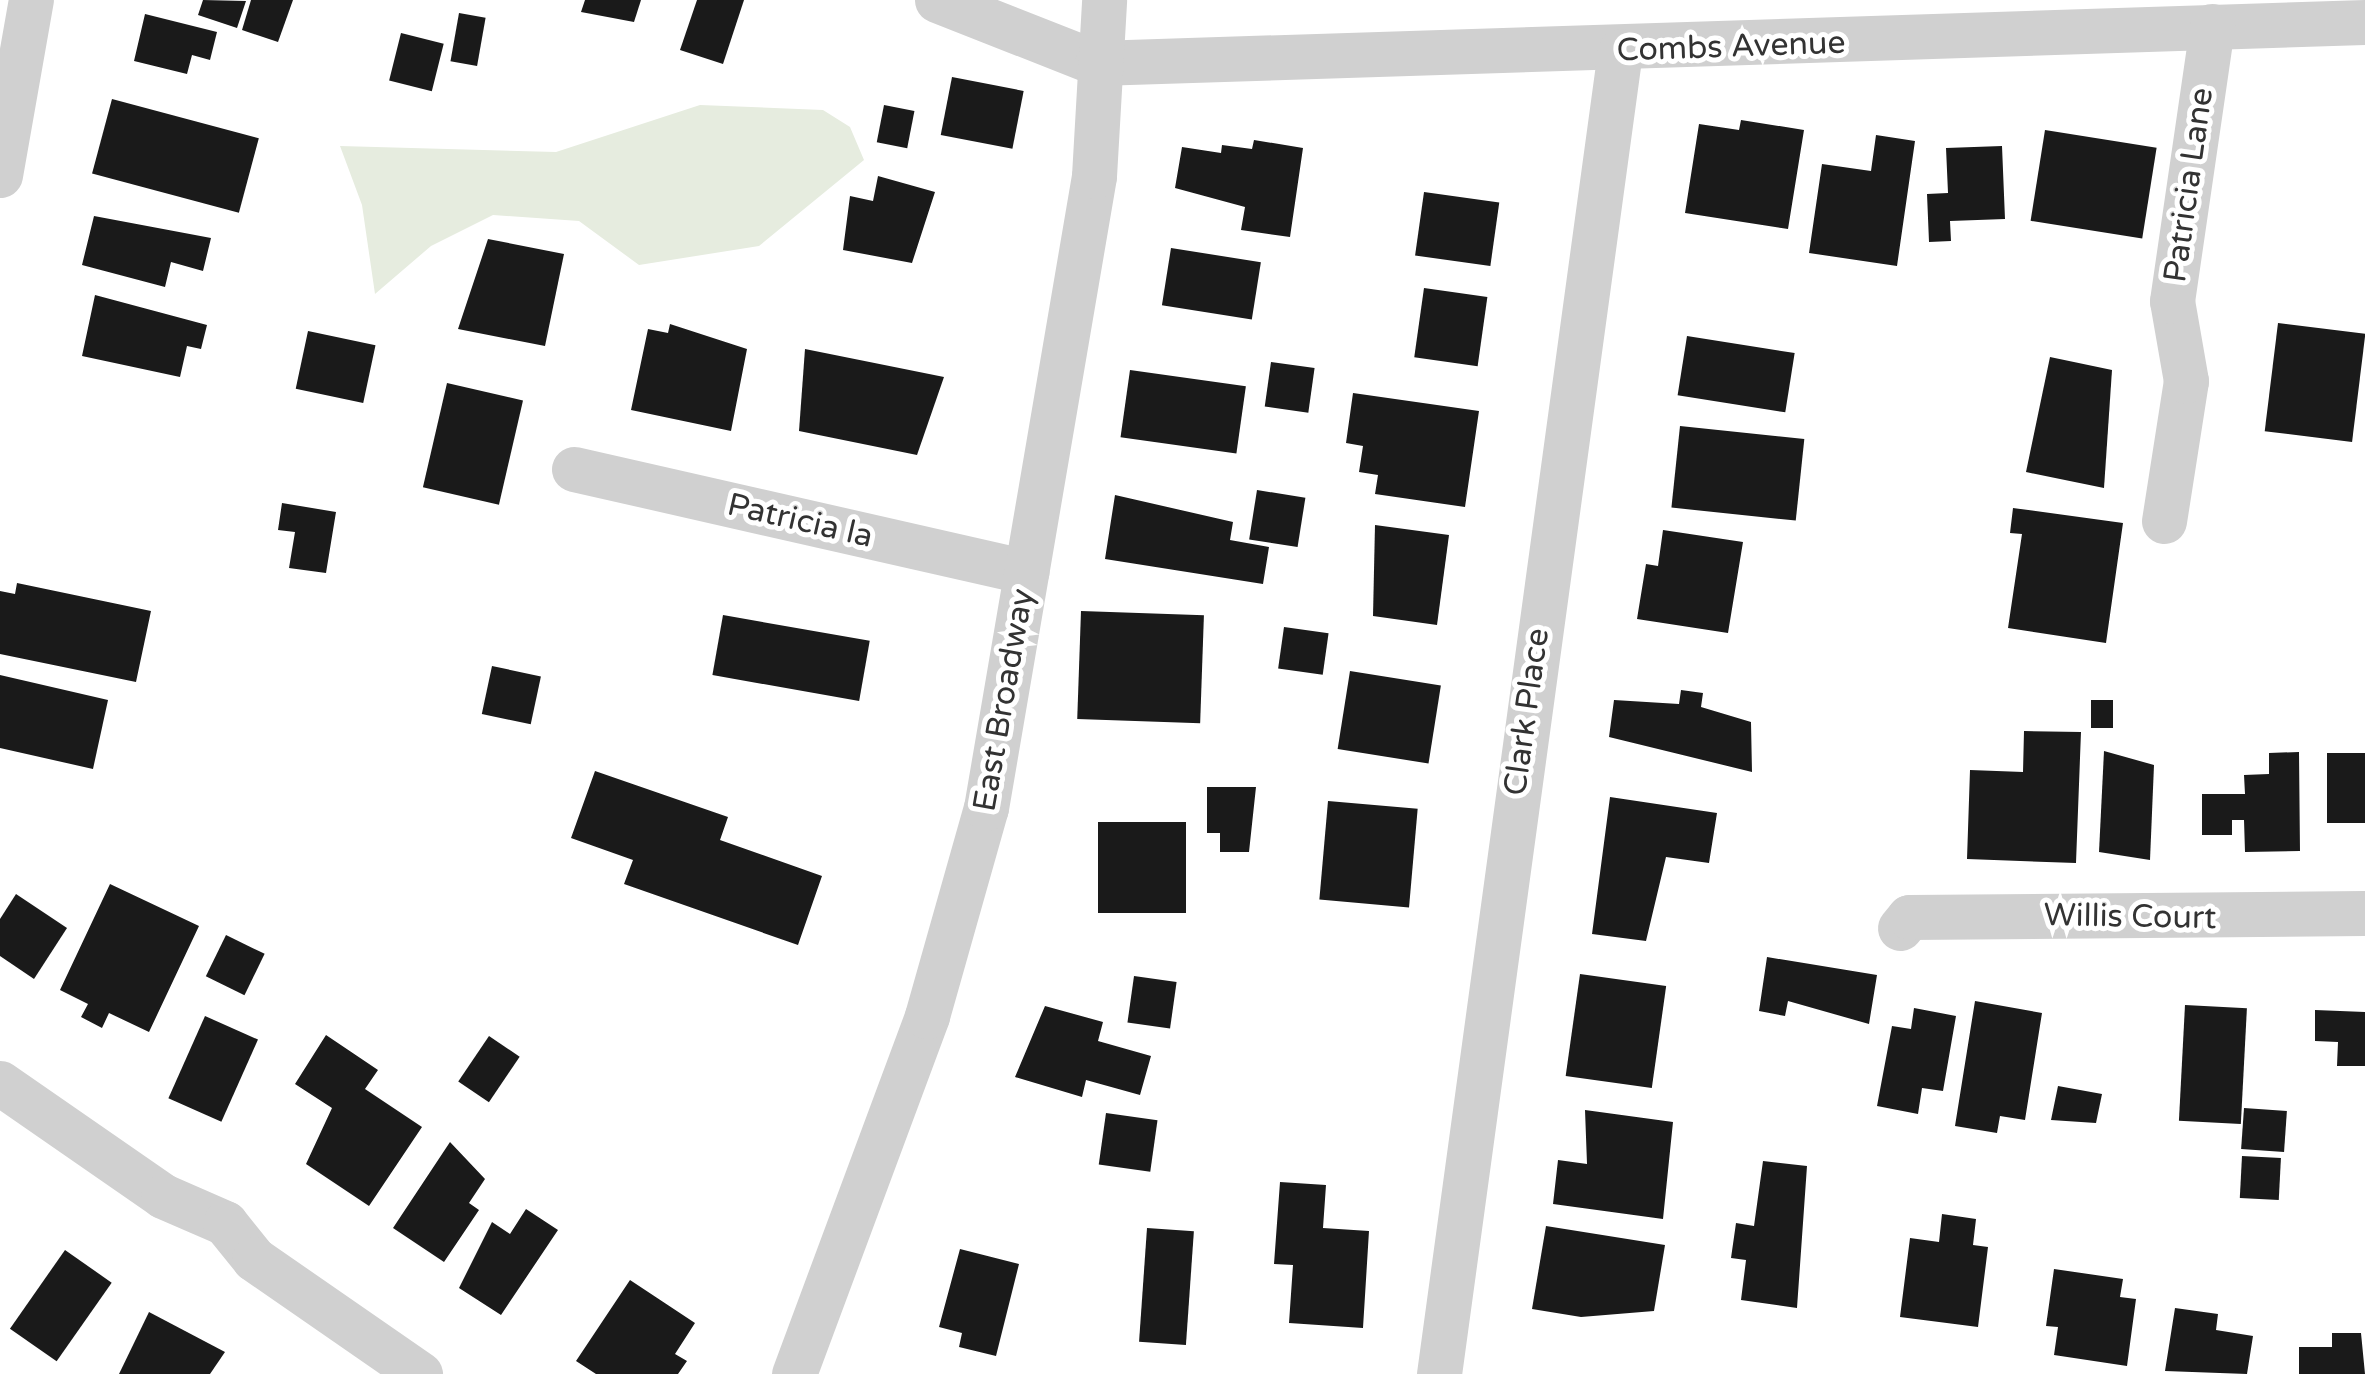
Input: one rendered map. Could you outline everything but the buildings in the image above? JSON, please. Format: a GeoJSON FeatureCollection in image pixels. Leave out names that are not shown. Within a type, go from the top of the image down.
{"type":"FeatureCollection","features":[{"type":"Feature","properties":{"kind":"street"},"geometry":{"type":"LineString","coordinates":[[0,175],[30,0]]}},
{"type":"Feature","properties":{"kind":"street"},"geometry":{"type":"LineString","coordinates":[[937,0],[1098,63]]}},
{"type":"Feature","properties":{"kind":"street","name":"East Broadway"},"geometry":{"type":"LineString","coordinates":[[794,1374],[932,997],[986,808],[1094,176],[1104,0]]}},
{"type":"Feature","properties":{"kind":"street","name":"Combs Avenue"},"geometry":{"type":"LineString","coordinates":[[1098,63],[1620,51],[2089,17],[2212,26],[2365,22]]}},
{"type":"Feature","properties":{"kind":"street","name":"Patricia Lane"},"geometry":{"type":"LineString","coordinates":[[2164,521],[2186,381],[2172,301],[2212,26]]}},
{"type":"Feature","properties":{"kind":"street","name":"Clark Place"},"geometry":{"type":"LineString","coordinates":[[1439,1374],[1620,51]]}},
{"type":"Feature","properties":{"kind":"street","name":"Patricia la"},"geometry":{"type":"LineString","coordinates":[[574,469],[1026,572]]}},
{"type":"Feature","properties":{"kind":"street","name":"Willis Court"},"geometry":{"type":"LineString","coordinates":[[1900,928],[1909,917],[2365,913]]}},
{"type":"Feature","properties":{"kind":"street"},"geometry":{"type":"LineString","coordinates":[[0,1083],[163,1196],[225,1223],[254,1259],[420,1374]]}},
{"type":"Feature","properties":{"kind":"shaded area"},"geometry":{"type":"Polygon","coordinates":[[[700,105],[823,110],[850,127],[864,160],[759,246],[639,265],[579,221],[493,215],[431,246],[375,294],[362,205],[340,146],[556,152],[700,105]]]}}]}
